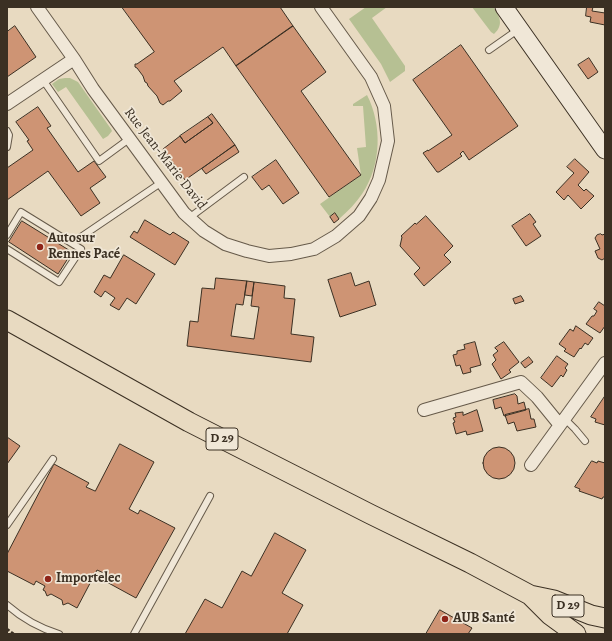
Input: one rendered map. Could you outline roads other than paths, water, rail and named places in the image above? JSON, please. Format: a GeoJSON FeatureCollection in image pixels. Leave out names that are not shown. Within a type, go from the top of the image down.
{"type":"FeatureCollection","features":[{"type":"Feature","properties":{"kind":"main road","name":"D 29"},"geometry":{"type":"LineString","coordinates":[[7,320],[189,422],[470,563],[530,595],[554,600],[591,615],[605,618]]}},
{"type":"Feature","properties":{"kind":"main road","name":"D 29"},"geometry":{"type":"LineString","coordinates":[[530,595],[550,615],[576,634]]}},
{"type":"Feature","properties":{"kind":"street","name":"Rue Jean-Marie David"},"geometry":{"type":"LineString","coordinates":[[37,7],[74,59],[93,89],[189,218],[204,231],[225,244],[269,256],[291,254],[314,249],[346,229],[359,216],[379,180],[388,141],[384,106],[371,77],[321,7]]}},
{"type":"Feature","properties":{"kind":"street"},"geometry":{"type":"LineString","coordinates":[[504,7],[605,150]]}},
{"type":"Feature","properties":{"kind":"street"},"geometry":{"type":"LineString","coordinates":[[7,104],[74,59]]}},
{"type":"Feature","properties":{"kind":"street"},"geometry":{"type":"LineString","coordinates":[[531,465],[605,364]]}},
{"type":"Feature","properties":{"kind":"street"},"geometry":{"type":"LineString","coordinates":[[424,410],[521,382],[562,421]]}},
{"type":"Feature","properties":{"kind":"lane"},"geometry":{"type":"LineString","coordinates":[[489,50],[519,29]]}},
{"type":"Feature","properties":{"kind":"lane"},"geometry":{"type":"LineString","coordinates":[[43,80],[99,161],[130,139]]}},
{"type":"Feature","properties":{"kind":"lane"},"geometry":{"type":"LineString","coordinates":[[7,131],[9,136],[7,147]]}},
{"type":"Feature","properties":{"kind":"lane"},"geometry":{"type":"LineString","coordinates":[[189,218],[244,177]]}},
{"type":"Feature","properties":{"kind":"lane"},"geometry":{"type":"LineString","coordinates":[[72,243],[162,182]]}},
{"type":"Feature","properties":{"kind":"lane"},"geometry":{"type":"LineString","coordinates":[[7,235],[22,212],[80,248],[59,282],[7,249]]}},
{"type":"Feature","properties":{"kind":"lane"},"geometry":{"type":"LineString","coordinates":[[562,421],[575,429],[585,441]]}},
{"type":"Feature","properties":{"kind":"lane"},"geometry":{"type":"LineString","coordinates":[[7,525],[53,459]]}},
{"type":"Feature","properties":{"kind":"lane"},"geometry":{"type":"LineString","coordinates":[[134,634],[210,496]]}},
{"type":"Feature","properties":{"kind":"lane"},"geometry":{"type":"LineString","coordinates":[[7,604],[17,614],[43,629],[59,634]]}},
{"type":"Feature","properties":{"kind":"place","name":"Autosur Rennes Pacé"},"geometry":{"type":"Point","coordinates":[40,247]}},
{"type":"Feature","properties":{"kind":"place","name":"Importelec"},"geometry":{"type":"Point","coordinates":[48,579]}},
{"type":"Feature","properties":{"kind":"place","name":"AUB Santé"},"geometry":{"type":"Point","coordinates":[445,619]}}]}
